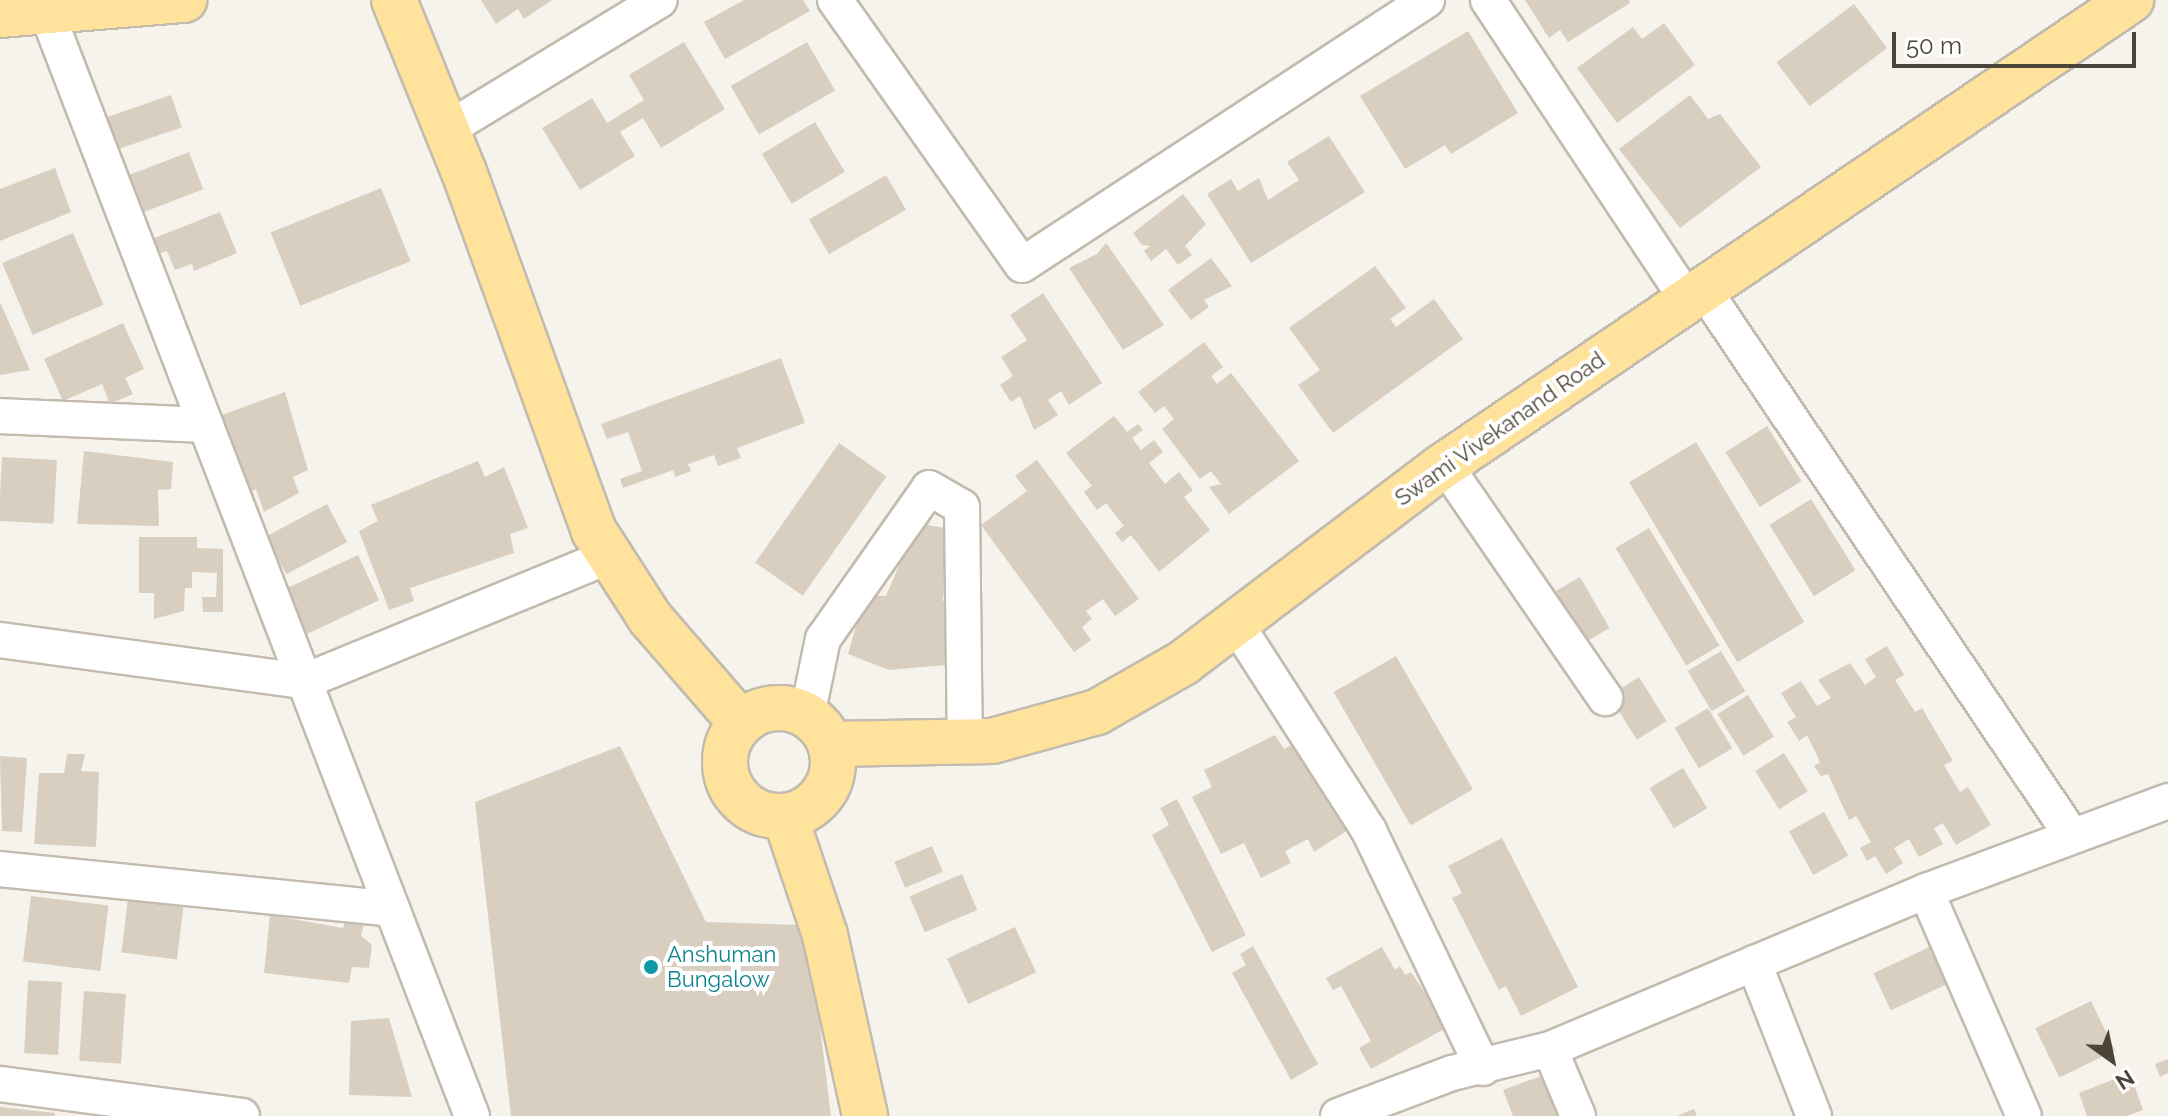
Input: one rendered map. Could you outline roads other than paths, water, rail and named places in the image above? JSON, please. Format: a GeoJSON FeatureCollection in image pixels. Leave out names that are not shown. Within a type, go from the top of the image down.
{"type":"FeatureCollection","features":[{"type":"Feature","properties":{"kind":"main road"},"geometry":{"type":"LineString","coordinates":[[0,15],[48,6],[184,0]]}},
{"type":"Feature","properties":{"kind":"main road"},"geometry":{"type":"LineString","coordinates":[[394,0],[446,130],[594,531],[650,618],[741,723]]}},
{"type":"Feature","properties":{"kind":"main road","name":"Swami Vivekanand Road"},"geometry":{"type":"LineString","coordinates":[[819,730],[992,741],[1097,712],[1183,663],[1445,465],[2131,0]]}},
{"type":"Feature","properties":{"kind":"main road"},"geometry":{"type":"LineString","coordinates":[[774,708],[819,730],[833,764],[826,790],[813,804],[785,816],[758,812],[744,803],[728,781],[726,751],[741,723],[774,708]]}},
{"type":"Feature","properties":{"kind":"main road"},"geometry":{"type":"LineString","coordinates":[[785,816],[825,935],[865,1116]]}},
{"type":"Feature","properties":{"kind":"street"},"geometry":{"type":"LineString","coordinates":[[446,130],[660,0]]}},
{"type":"Feature","properties":{"kind":"street"},"geometry":{"type":"LineString","coordinates":[[835,0],[1022,265],[1427,0]]}},
{"type":"Feature","properties":{"kind":"street"},"geometry":{"type":"LineString","coordinates":[[1488,0],[2072,836]]}},
{"type":"Feature","properties":{"kind":"street"},"geometry":{"type":"LineString","coordinates":[[48,6],[472,1116]]}},
{"type":"Feature","properties":{"kind":"street"},"geometry":{"type":"LineString","coordinates":[[0,416],[206,425]]}},
{"type":"Feature","properties":{"kind":"street"},"geometry":{"type":"LineString","coordinates":[[1445,465],[1605,698]]}},
{"type":"Feature","properties":{"kind":"street"},"geometry":{"type":"LineString","coordinates":[[819,730],[828,630],[929,488],[962,507],[965,741]]}},
{"type":"Feature","properties":{"kind":"street"},"geometry":{"type":"LineString","coordinates":[[0,640],[305,681],[610,556]]}},
{"type":"Feature","properties":{"kind":"street"},"geometry":{"type":"LineString","coordinates":[[1235,622],[1369,831],[1483,1068]]}},
{"type":"Feature","properties":{"kind":"street"},"geometry":{"type":"LineString","coordinates":[[1338,1116],[1452,1073],[1483,1068],[1550,1049],[1926,891],[2168,801]]}},
{"type":"Feature","properties":{"kind":"street"},"geometry":{"type":"LineString","coordinates":[[0,869],[392,909]]}},
{"type":"Feature","properties":{"kind":"street"},"geometry":{"type":"LineString","coordinates":[[1926,891],[2024,1116]]}},
{"type":"Feature","properties":{"kind":"street"},"geometry":{"type":"LineString","coordinates":[[1754,963],[1814,1116]]}},
{"type":"Feature","properties":{"kind":"street"},"geometry":{"type":"LineString","coordinates":[[1550,1049],[1578,1116]]}},
{"type":"Feature","properties":{"kind":"street"},"geometry":{"type":"LineString","coordinates":[[0,1084],[242,1116]]}},
{"type":"Feature","properties":{"kind":"place","name":"Anshuman Bungalow"},"geometry":{"type":"Point","coordinates":[651,967]}}]}
